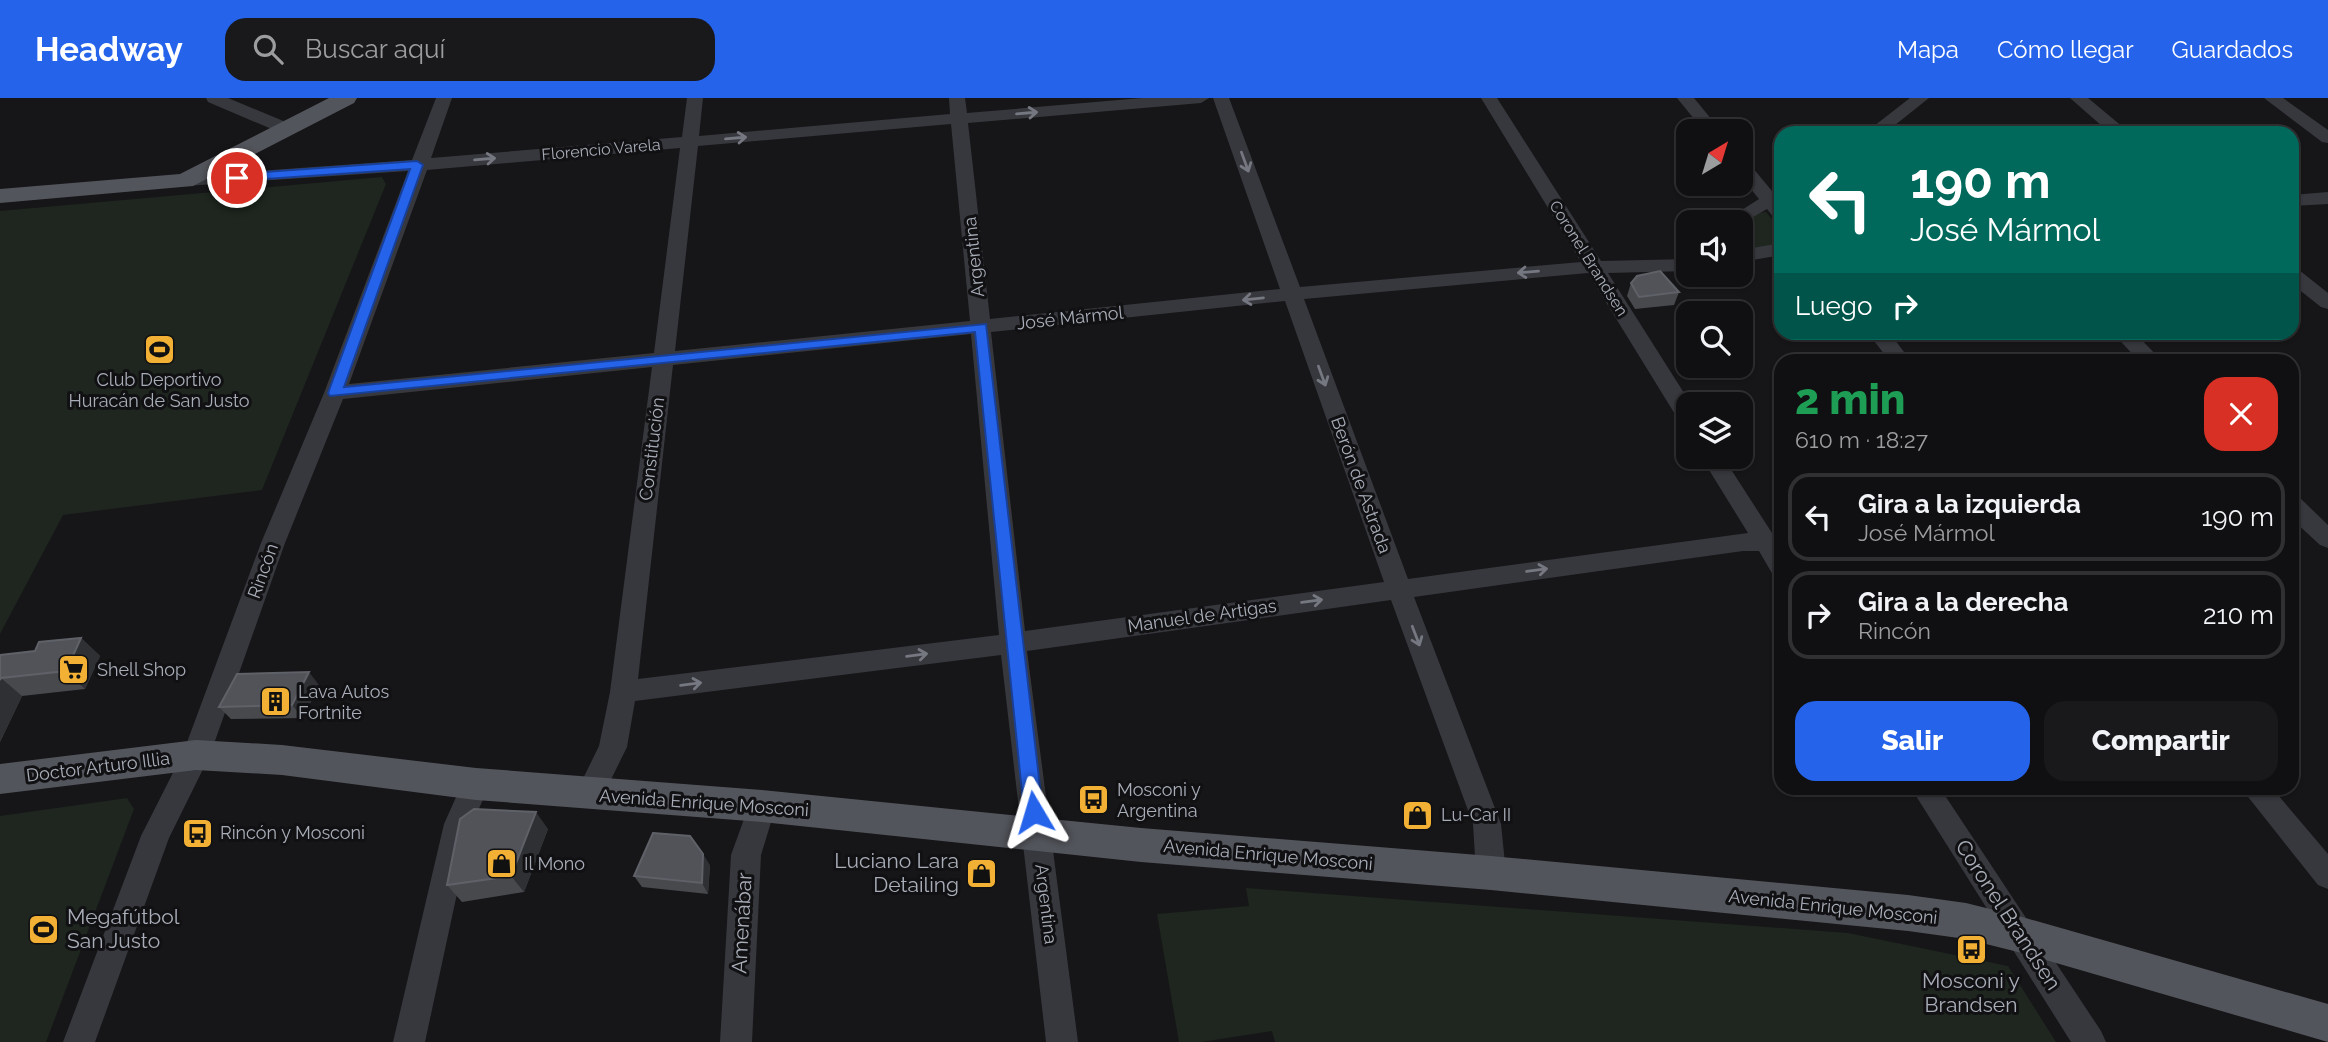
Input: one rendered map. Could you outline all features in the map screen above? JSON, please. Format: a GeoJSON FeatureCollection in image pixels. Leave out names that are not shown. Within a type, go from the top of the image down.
{"type":"FeatureCollection","features":[{"type":"Feature","properties":{"kind":"main road"},"geometry":{"type":"LineString","coordinates":[[185,181],[346,98]]}},
{"type":"Feature","properties":{"kind":"main road","name":"Florencio Varela"},"geometry":{"type":"LineString","coordinates":[[0,195],[185,181]]}},
{"type":"Feature","properties":{"kind":"main road","name":"Doctor Arturo Illia"},"geometry":{"type":"LineString","coordinates":[[0,779],[117,762],[196,755]]}},
{"type":"Feature","properties":{"kind":"main road","name":"Avenida Enrique Mosconi"},"geometry":{"type":"LineString","coordinates":[[196,755],[282,760],[476,784],[762,806],[1491,873],[1966,921],[2328,1024]]}},
{"type":"Feature","properties":{"kind":"street"},"geometry":{"type":"LineString","coordinates":[[214,98],[287,128]]}},
{"type":"Feature","properties":{"kind":"street","name":"Rincón"},"geometry":{"type":"LineString","coordinates":[[79,1042],[155,836],[196,755],[273,543],[335,393],[417,165],[444,98]]}},
{"type":"Feature","properties":{"kind":"street","name":"Constitución"},"geometry":{"type":"LineString","coordinates":[[589,794],[613,747],[623,692],[695,98]]}},
{"type":"Feature","properties":{"kind":"street","name":"Argentina"},"geometry":{"type":"LineString","coordinates":[[957,98],[1013,643],[1062,1042]]}},
{"type":"Feature","properties":{"kind":"street","name":"Florencio Varela"},"geometry":{"type":"LineString","coordinates":[[185,181],[417,165],[1201,98]]}},
{"type":"Feature","properties":{"kind":"street","name":"Berón de Astrada"},"geometry":{"type":"LineString","coordinates":[[1221,98],[1487,824],[1491,873]]}},
{"type":"Feature","properties":{"kind":"street","name":"Coronel Brandsen"},"geometry":{"type":"LineString","coordinates":[[1489,98],[1676,398]]}},
{"type":"Feature","properties":{"kind":"street"},"geometry":{"type":"LineString","coordinates":[[1685,98],[1703,119]]}},
{"type":"Feature","properties":{"kind":"street"},"geometry":{"type":"LineString","coordinates":[[1884,126],[1921,98]]}},
{"type":"Feature","properties":{"kind":"street"},"geometry":{"type":"LineString","coordinates":[[2078,98],[2112,126]]}},
{"type":"Feature","properties":{"kind":"street"},"geometry":{"type":"LineString","coordinates":[[2272,98],[2328,138]]}},
{"type":"Feature","properties":{"kind":"street"},"geometry":{"type":"LineString","coordinates":[[1892,121],[1900,126]]}},
{"type":"Feature","properties":{"kind":"street"},"geometry":{"type":"LineString","coordinates":[[1754,178],[1774,198]]}},
{"type":"Feature","properties":{"kind":"street"},"geometry":{"type":"LineString","coordinates":[[2299,200],[2328,198]]}},
{"type":"Feature","properties":{"kind":"street"},"geometry":{"type":"LineString","coordinates":[[1753,213],[1774,204]]}},
{"type":"Feature","properties":{"kind":"street"},"geometry":{"type":"LineString","coordinates":[[1753,254],[1774,250]]}},
{"type":"Feature","properties":{"kind":"street"},"geometry":{"type":"LineString","coordinates":[[1650,267],[1676,254]]}},
{"type":"Feature","properties":{"kind":"street","name":"José Mármol"},"geometry":{"type":"LineString","coordinates":[[335,393],[1293,294],[1571,268],[1676,266]]}},
{"type":"Feature","properties":{"kind":"street"},"geometry":{"type":"LineString","coordinates":[[2299,280],[2328,303]]}},
{"type":"Feature","properties":{"kind":"street"},"geometry":{"type":"LineString","coordinates":[[1884,340],[1895,354]]}},
{"type":"Feature","properties":{"kind":"street"},"geometry":{"type":"LineString","coordinates":[[2130,340],[2144,354]]}},
{"type":"Feature","properties":{"kind":"street"},"geometry":{"type":"LineString","coordinates":[[1721,469],[1773,542]]}},
{"type":"Feature","properties":{"kind":"street"},"geometry":{"type":"LineString","coordinates":[[2299,511],[2328,512]]}},
{"type":"Feature","properties":{"kind":"street"},"geometry":{"type":"LineString","coordinates":[[2299,514],[2328,540]]}},
{"type":"Feature","properties":{"kind":"street","name":"Manuel de Artigas"},"geometry":{"type":"LineString","coordinates":[[623,692],[1013,643],[1743,542],[1773,542]]}},
{"type":"Feature","properties":{"kind":"street"},"geometry":{"type":"LineString","coordinates":[[409,1042],[458,824],[476,784]]}},
{"type":"Feature","properties":{"kind":"street","name":"Coronel Brandsen"},"geometry":{"type":"LineString","coordinates":[[1930,795],[2090,1042]]}},
{"type":"Feature","properties":{"kind":"street"},"geometry":{"type":"LineString","coordinates":[[2261,795],[2328,876]]}},
{"type":"Feature","properties":{"kind":"street","name":"Amenábar"},"geometry":{"type":"LineString","coordinates":[[736,1042],[746,855],[762,806]]}},
{"type":"Feature","properties":{"kind":"shaded area","name":"Club Deportivo Huracán de San Justo"},"geometry":{"type":"Polygon","coordinates":[[[382,177],[386,184],[262,490],[63,515],[0,634],[0,211],[382,177]]]}},
{"type":"Feature","properties":{"kind":"shaded area"},"geometry":{"type":"Polygon","coordinates":[[[1766,212],[1774,222],[1774,245],[1753,250],[1753,216],[1766,212]]]}},
{"type":"Feature","properties":{"kind":"shaded area","name":"Megafútbol San Justo"},"geometry":{"type":"Polygon","coordinates":[[[127,798],[134,809],[46,1042],[0,1042],[0,816],[127,798]]]}},
{"type":"Feature","properties":{"kind":"shaded area"},"geometry":{"type":"Polygon","coordinates":[[[1246,888],[1848,933],[2008,966],[2056,1042],[1275,1042],[1272,1031],[1201,1042],[1179,1042],[1157,914],[1249,906],[1246,888]]]}},
{"type":"Feature","properties":{"kind":"building"},"geometry":{"type":"Polygon","coordinates":[[[1660,271],[1679,292],[1639,297],[1631,283],[1637,276],[1660,271]]]}},
{"type":"Feature","properties":{"kind":"building"},"geometry":{"type":"Polygon","coordinates":[[[81,638],[66,671],[0,680],[0,655],[35,651],[39,642],[81,638]]]}},
{"type":"Feature","properties":{"kind":"building"},"geometry":{"type":"Polygon","coordinates":[[[309,672],[292,705],[219,707],[237,674],[309,672]]]}},
{"type":"Feature","properties":{"kind":"building"},"geometry":{"type":"Polygon","coordinates":[[[474,809],[536,812],[511,876],[447,885],[460,819],[474,809]]]}},
{"type":"Feature","properties":{"kind":"building"},"geometry":{"type":"Polygon","coordinates":[[[653,833],[690,836],[703,854],[702,883],[634,876],[653,833]]]}},
{"type":"Feature","properties":{"kind":"place","name":"Club Deportivo Huracán de San Justo"},"geometry":{"type":"Point","coordinates":[159,350]}},
{"type":"Feature","properties":{"kind":"place","name":"Shell Shop"},"geometry":{"type":"Point","coordinates":[74,670]}},
{"type":"Feature","properties":{"kind":"place","name":"Lava Autos Fortnite"},"geometry":{"type":"Point","coordinates":[275,702]}},
{"type":"Feature","properties":{"kind":"place","name":"Mosconi y Argentina"},"geometry":{"type":"Point","coordinates":[1094,800]}},
{"type":"Feature","properties":{"kind":"place","name":"Lu-Car II"},"geometry":{"type":"Point","coordinates":[1418,815]}},
{"type":"Feature","properties":{"kind":"place","name":"Rincón y Mosconi"},"geometry":{"type":"Point","coordinates":[197,833]}},
{"type":"Feature","properties":{"kind":"place","name":"Il Mono"},"geometry":{"type":"Point","coordinates":[501,864]}},
{"type":"Feature","properties":{"kind":"place","name":"Luciano Lara Detailing"},"geometry":{"type":"Point","coordinates":[982,873]}},
{"type":"Feature","properties":{"kind":"place","name":"Megafútbol San Justo"},"geometry":{"type":"Point","coordinates":[44,929]}},
{"type":"Feature","properties":{"kind":"place","name":"Mosconi y Brandsen"},"geometry":{"type":"Point","coordinates":[1971,949]}},
{"type":"Feature","properties":{"kind":"route"},"geometry":{"type":"LineString","coordinates":[[237,178],[417,165],[335,393],[981,327],[1013,643],[1034,812]]}}]}
